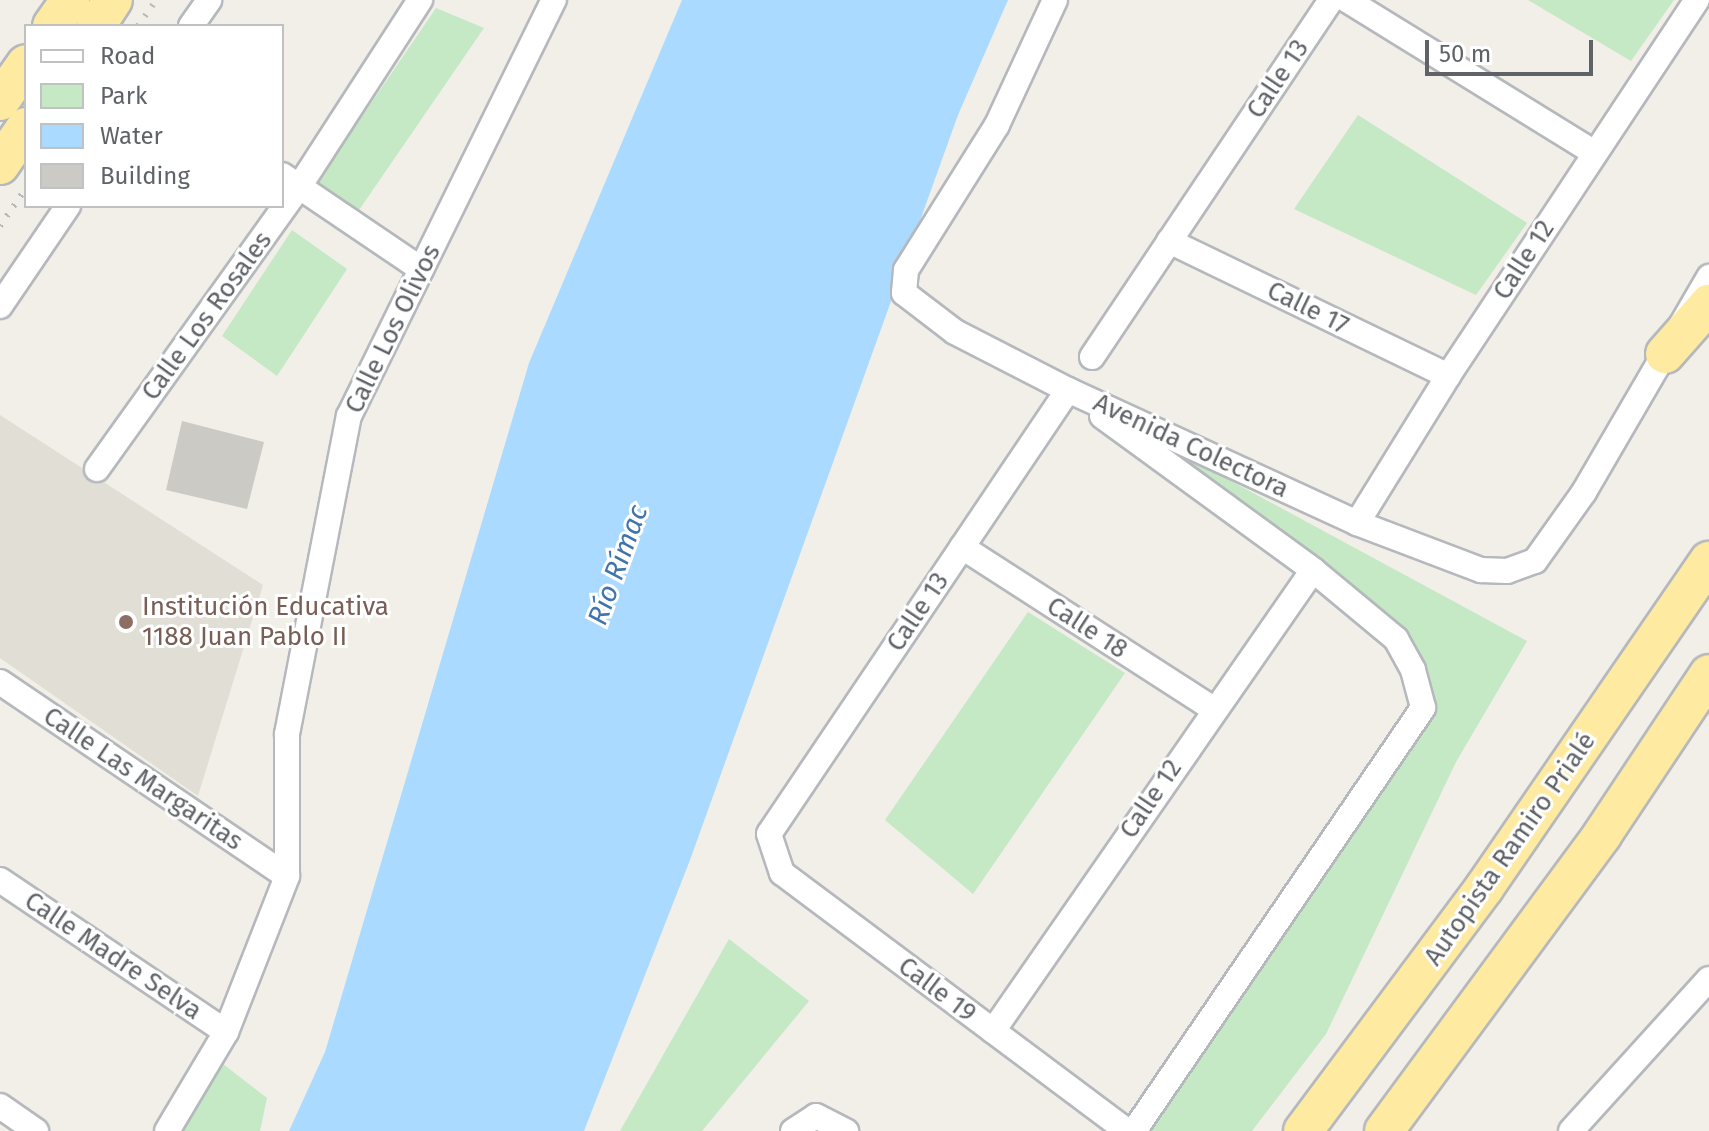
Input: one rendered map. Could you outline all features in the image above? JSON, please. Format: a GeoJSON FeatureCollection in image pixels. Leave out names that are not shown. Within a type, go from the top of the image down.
{"type":"FeatureCollection","features":[{"type":"Feature","properties":{"kind":"highway"},"geometry":{"type":"LineString","coordinates":[[53,24],[70,0]]}},
{"type":"Feature","properties":{"kind":"highway"},"geometry":{"type":"LineString","coordinates":[[97,24],[113,0]]}},
{"type":"Feature","properties":{"kind":"highway"},"geometry":{"type":"LineString","coordinates":[[0,101],[24,67]]}},
{"type":"Feature","properties":{"kind":"highway"},"geometry":{"type":"LineString","coordinates":[[0,165],[24,130]]}},
{"type":"Feature","properties":{"kind":"highway"},"geometry":{"type":"LineString","coordinates":[[1665,354],[1709,304]]}},
{"type":"Feature","properties":{"kind":"highway","name":"Autopista Ramiro Prialé"},"geometry":{"type":"LineString","coordinates":[[1303,1131],[1484,888],[1709,561]]}},
{"type":"Feature","properties":{"kind":"highway"},"geometry":{"type":"LineString","coordinates":[[1384,1131],[1602,835],[1709,674]]}},
{"type":"Feature","properties":{"kind":"street"},"geometry":{"type":"LineString","coordinates":[[192,24],[209,0]]}},
{"type":"Feature","properties":{"kind":"street","name":"Calle Los Rosales"},"geometry":{"type":"LineString","coordinates":[[291,181],[420,0]]}},
{"type":"Feature","properties":{"kind":"street","name":"Calle Los Olivos"},"geometry":{"type":"LineString","coordinates":[[167,1131],[226,1032],[287,876],[287,734],[349,416],[554,0]]}},
{"type":"Feature","properties":{"kind":"street","name":"Avenida Colectora"},"geometry":{"type":"LineString","coordinates":[[1055,0],[997,125],[906,270],[902,285],[910,302],[1068,390],[1357,523],[1481,570],[1523,567],[1546,550],[1665,354]]}},
{"type":"Feature","properties":{"kind":"street","name":"Calle 13"},"geometry":{"type":"LineString","coordinates":[[1092,357],[1331,0]]}},
{"type":"Feature","properties":{"kind":"street"},"geometry":{"type":"LineString","coordinates":[[1347,0],[1595,153]]}},
{"type":"Feature","properties":{"kind":"street","name":"Calle 12"},"geometry":{"type":"LineString","coordinates":[[1357,523],[1448,376],[1697,0]]}},
{"type":"Feature","properties":{"kind":"street"},"geometry":{"type":"LineString","coordinates":[[291,181],[421,269]]}},
{"type":"Feature","properties":{"kind":"street"},"geometry":{"type":"LineString","coordinates":[[0,306],[67,208]]}},
{"type":"Feature","properties":{"kind":"street","name":"Calle Los Rosales"},"geometry":{"type":"LineString","coordinates":[[97,469],[273,208]]}},
{"type":"Feature","properties":{"kind":"street","name":"Calle 17"},"geometry":{"type":"LineString","coordinates":[[1169,241],[1448,376]]}},
{"type":"Feature","properties":{"kind":"street"},"geometry":{"type":"LineString","coordinates":[[1665,354],[1709,277]]}},
{"type":"Feature","properties":{"kind":"street"},"geometry":{"type":"LineString","coordinates":[[1068,390],[1313,570],[1396,639],[1413,670],[1423,708],[1134,1131]]}},
{"type":"Feature","properties":{"kind":"street","name":"Calle 13"},"geometry":{"type":"LineString","coordinates":[[769,834],[1068,390]]}},
{"type":"Feature","properties":{"kind":"street","name":"Calle 18"},"geometry":{"type":"LineString","coordinates":[[962,547],[1212,708]]}},
{"type":"Feature","properties":{"kind":"street","name":"Calle 12"},"geometry":{"type":"LineString","coordinates":[[993,1031],[1212,708],[1313,570]]}},
{"type":"Feature","properties":{"kind":"street","name":"Calle Las Margaritas"},"geometry":{"type":"LineString","coordinates":[[0,682],[287,876]]}},
{"type":"Feature","properties":{"kind":"street","name":"Calle 19"},"geometry":{"type":"LineString","coordinates":[[769,834],[782,873],[1127,1131]]}},
{"type":"Feature","properties":{"kind":"street","name":"Calle Madre Selva"},"geometry":{"type":"LineString","coordinates":[[0,880],[226,1032]]}},
{"type":"Feature","properties":{"kind":"street"},"geometry":{"type":"LineString","coordinates":[[1571,1131],[1709,979]]}},
{"type":"Feature","properties":{"kind":"street"},"geometry":{"type":"LineString","coordinates":[[0,1106],[36,1131]]}},
{"type":"Feature","properties":{"kind":"street"},"geometry":{"type":"LineString","coordinates":[[793,1131],[816,1116],[846,1131]]}},
{"type":"Feature","properties":{"kind":"shaded area","name":"Institución Educativa 1188 Juan Pablo II"},"geometry":{"type":"Polygon","coordinates":[[[0,415],[263,585],[198,796],[0,658],[0,415]]]}},
{"type":"Feature","properties":{"kind":"green space"},"geometry":{"type":"Polygon","coordinates":[[[1528,0],[1674,0],[1631,61],[1528,0]]]}},
{"type":"Feature","properties":{"kind":"green space"},"geometry":{"type":"Polygon","coordinates":[[[436,8],[484,28],[357,213],[316,184],[436,8]]]}},
{"type":"Feature","properties":{"kind":"green space"},"geometry":{"type":"Polygon","coordinates":[[[1358,115],[1527,223],[1476,295],[1294,209],[1358,115]]]}},
{"type":"Feature","properties":{"kind":"green space"},"geometry":{"type":"Polygon","coordinates":[[[292,230],[347,269],[277,376],[222,336],[292,230]]]}},
{"type":"Feature","properties":{"kind":"green space"},"geometry":{"type":"Polygon","coordinates":[[[1146,435],[1527,641],[1456,762],[1326,1034],[1252,1131],[1147,1131],[1412,748],[1432,708],[1421,669],[1146,435]]]}},
{"type":"Feature","properties":{"kind":"green space"},"geometry":{"type":"Polygon","coordinates":[[[1028,612],[1125,673],[973,894],[885,820],[1028,612]]]}},
{"type":"Feature","properties":{"kind":"green space"},"geometry":{"type":"Polygon","coordinates":[[[729,939],[809,1001],[702,1131],[620,1131],[729,939]]]}},
{"type":"Feature","properties":{"kind":"green space"},"geometry":{"type":"Polygon","coordinates":[[[218,1060],[267,1098],[260,1131],[176,1131],[218,1060]]]}},
{"type":"Feature","properties":{"kind":"water","name":"Río Rímac"},"geometry":{"type":"Polygon","coordinates":[[[682,0],[1008,0],[958,115],[690,860],[584,1131],[289,1131],[325,1052],[529,363],[682,0]]]}},
{"type":"Feature","properties":{"kind":"building"},"geometry":{"type":"Polygon","coordinates":[[[182,421],[264,442],[247,509],[166,490],[182,421]]]}},
{"type":"Feature","properties":{"kind":"railway"},"geometry":{"type":"LineString","coordinates":[[139,24],[156,0]]}},
{"type":"Feature","properties":{"kind":"railway"},"geometry":{"type":"LineString","coordinates":[[0,226],[24,191]]}},
{"type":"Feature","properties":{"kind":"place","name":"Institución Educativa 1188 Juan Pablo II"},"geometry":{"type":"Point","coordinates":[126,622]}}]}
